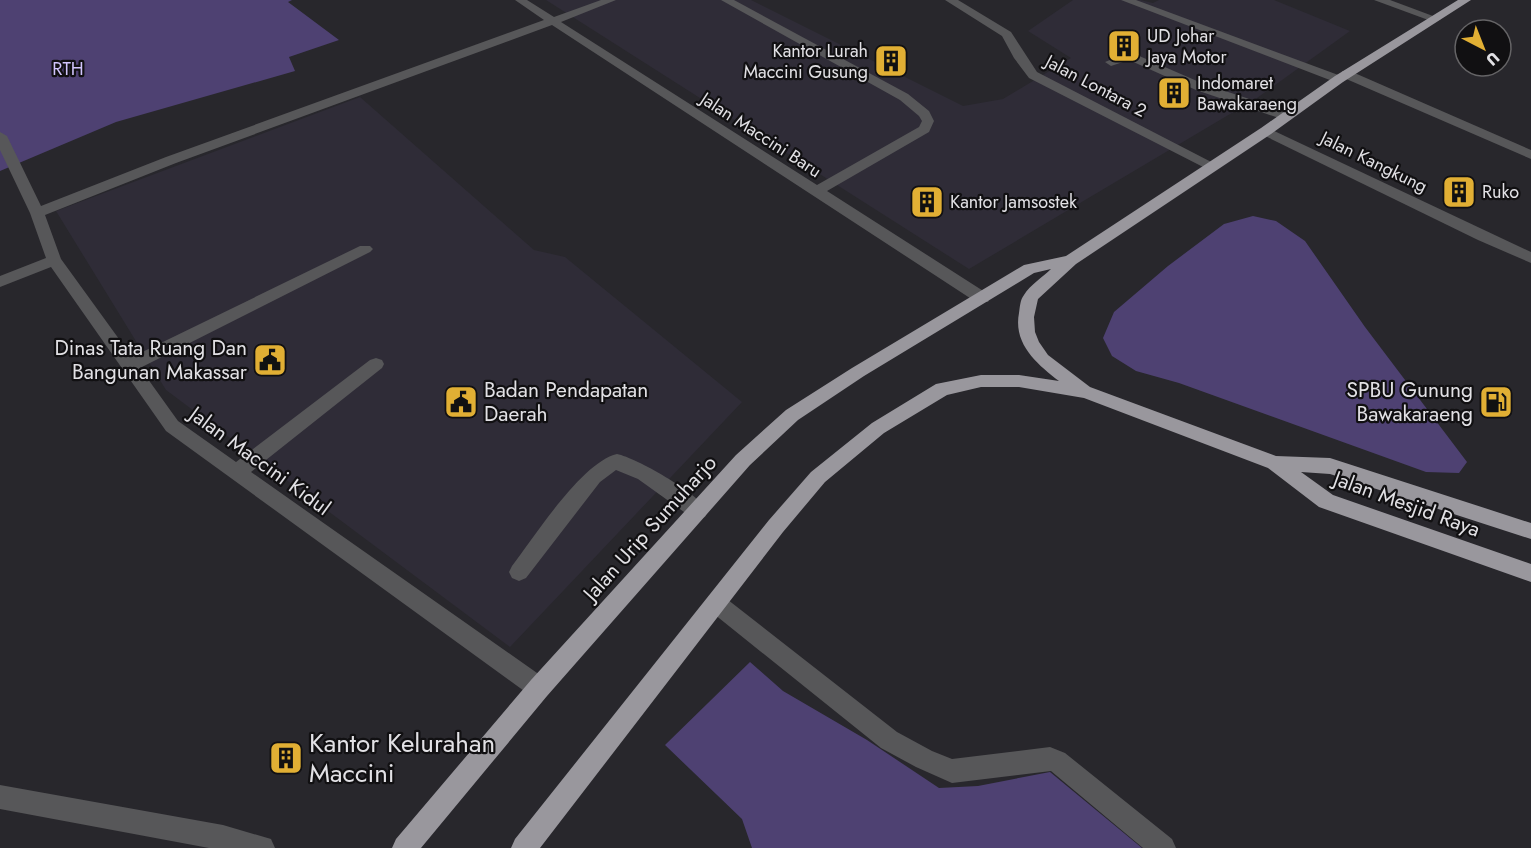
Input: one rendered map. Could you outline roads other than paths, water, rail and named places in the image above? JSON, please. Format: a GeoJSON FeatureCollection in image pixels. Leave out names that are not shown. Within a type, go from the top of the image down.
{"type":"FeatureCollection","features":[{"type":"Feature","properties":{"kind":"highway"},"geometry":{"type":"LineString","coordinates":[[1086,392],[1042,359],[1031,344],[1026,317],[1030,297],[1071,260],[1266,131],[1343,76],[1466,0]]}},
{"type":"Feature","properties":{"kind":"highway","name":"Jalan Urip Sumuharjo"},"geometry":{"type":"LineString","coordinates":[[405,848],[539,688],[743,460],[792,415],[858,372],[1029,269],[1071,260]]}},
{"type":"Feature","properties":{"kind":"highway"},"geometry":{"type":"LineString","coordinates":[[525,848],[776,526],[818,477],[878,428],[942,389],[981,381],[1020,381],[1086,392]]}},
{"type":"Feature","properties":{"kind":"highway","name":"Jalan Mesjid Raya"},"geometry":{"type":"LineString","coordinates":[[1086,392],[1275,463],[1326,501],[1531,573]]}},
{"type":"Feature","properties":{"kind":"highway","name":"Jalan Mesjid Raya"},"geometry":{"type":"LineString","coordinates":[[1275,463],[1330,466],[1531,531]]}},
{"type":"Feature","properties":{"kind":"street","name":"Jalan Maccini Baru"},"geometry":{"type":"LineString","coordinates":[[520,0],[982,298]]}},
{"type":"Feature","properties":{"kind":"street"},"geometry":{"type":"LineString","coordinates":[[37,213],[171,160],[612,0]]}},
{"type":"Feature","properties":{"kind":"street"},"geometry":{"type":"LineString","coordinates":[[726,0],[904,97],[925,114],[928,122],[924,129],[815,192]]}},
{"type":"Feature","properties":{"kind":"street","name":"Jalan Lontara 2"},"geometry":{"type":"LineString","coordinates":[[950,0],[1007,34],[1020,58],[1034,75],[1212,166]]}},
{"type":"Feature","properties":{"kind":"street"},"geometry":{"type":"LineString","coordinates":[[1126,0],[1343,76],[1531,155]]}},
{"type":"Feature","properties":{"kind":"street"},"geometry":{"type":"LineString","coordinates":[[1379,0],[1435,19]]}},
{"type":"Feature","properties":{"kind":"street"},"geometry":{"type":"LineString","coordinates":[[1111,62],[1130,56],[1200,87],[1287,116]]}},
{"type":"Feature","properties":{"kind":"street","name":"Jalan Kangkung"},"geometry":{"type":"LineString","coordinates":[[1266,131],[1482,237],[1531,258]]}},
{"type":"Feature","properties":{"kind":"street","name":"Jalan Maccini Kidul"},"geometry":{"type":"LineString","coordinates":[[0,136],[37,213],[54,260],[172,426],[539,688]]}},
{"type":"Feature","properties":{"kind":"street"},"geometry":{"type":"LineString","coordinates":[[129,366],[365,249]]}},
{"type":"Feature","properties":{"kind":"street"},"geometry":{"type":"LineString","coordinates":[[0,282],[54,260]]}},
{"type":"Feature","properties":{"kind":"street"},"geometry":{"type":"LineString","coordinates":[[237,472],[376,364]]}},
{"type":"Feature","properties":{"kind":"street"},"geometry":{"type":"LineString","coordinates":[[519,572],[593,477],[605,467],[616,462],[631,465],[698,511]]}},
{"type":"Feature","properties":{"kind":"street"},"geometry":{"type":"LineString","coordinates":[[716,603],[889,740],[952,771],[1050,759],[1058,761],[1163,848]]}},
{"type":"Feature","properties":{"kind":"street"},"geometry":{"type":"LineString","coordinates":[[0,797],[223,838],[262,848]]}},
{"type":"Feature","properties":{"kind":"place","name":"UD Johar Jaya Motor"},"geometry":{"type":"Point","coordinates":[1124,46]}},
{"type":"Feature","properties":{"kind":"place","name":"Kantor Lurah Maccini Gusung"},"geometry":{"type":"Point","coordinates":[891,61]}},
{"type":"Feature","properties":{"kind":"place","name":"Indomaret Bawakaraeng"},"geometry":{"type":"Point","coordinates":[1174,93]}},
{"type":"Feature","properties":{"kind":"place","name":"Ruko"},"geometry":{"type":"Point","coordinates":[1459,192]}},
{"type":"Feature","properties":{"kind":"place","name":"Kantor Jamsostek"},"geometry":{"type":"Point","coordinates":[927,202]}},
{"type":"Feature","properties":{"kind":"place","name":"Dinas Tata Ruang Dan Bangunan Makassar"},"geometry":{"type":"Point","coordinates":[270,360]}},
{"type":"Feature","properties":{"kind":"place","name":"Badan Pendapatan Daerah"},"geometry":{"type":"Point","coordinates":[461,402]}},
{"type":"Feature","properties":{"kind":"place","name":"SPBU Gunung Bawakaraeng"},"geometry":{"type":"Point","coordinates":[1496,402]}},
{"type":"Feature","properties":{"kind":"place","name":"Kantor Kelurahan Maccini"},"geometry":{"type":"Point","coordinates":[286,758]}},
{"type":"Feature","properties":{"kind":"park label","name":"RTH"},"geometry":{"type":"Point","coordinates":[68,69]}}]}
